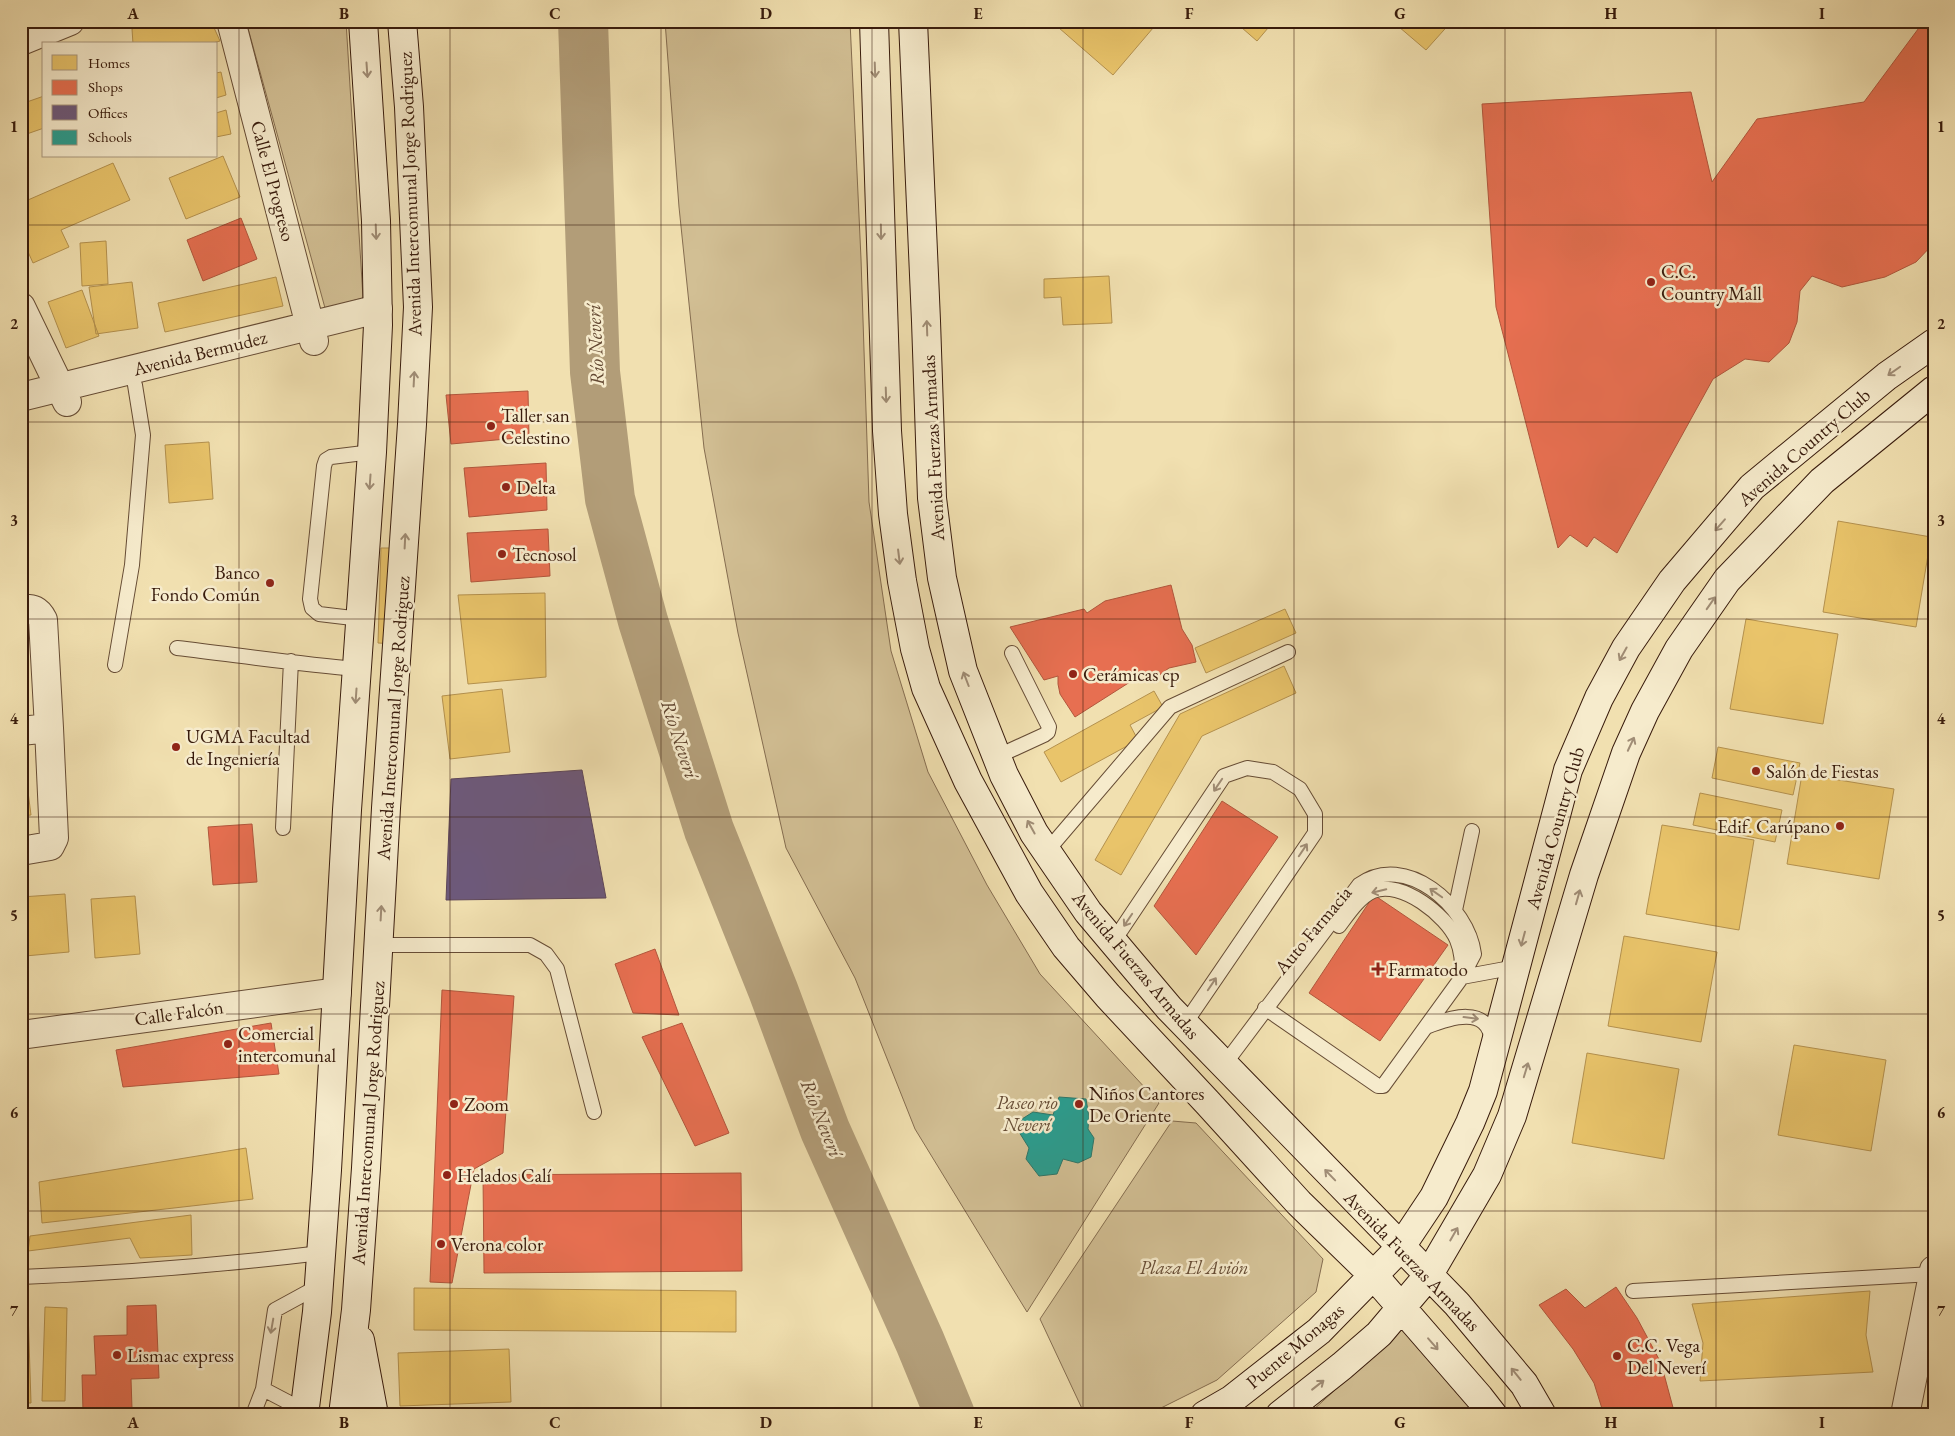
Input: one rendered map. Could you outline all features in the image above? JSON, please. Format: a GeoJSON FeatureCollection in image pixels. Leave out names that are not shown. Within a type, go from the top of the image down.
{"type":"FeatureCollection","features":[{"type":"Feature","properties":{"kind":"street"},"geometry":{"type":"LineString","coordinates":[[21,41],[70,21]]}},
{"type":"Feature","properties":{"kind":"street","name":"Calle El Progreso"},"geometry":{"type":"LineString","coordinates":[[232,21],[312,333]]}},
{"type":"Feature","properties":{"kind":"street","name":"Avenida Intercomunal Jorge Rodriguez"},"geometry":{"type":"LineString","coordinates":[[304,1413],[319,1286],[347,810],[362,619],[378,317],[370,109],[363,21]]}},
{"type":"Feature","properties":{"kind":"street","name":"Avenida Intercomunal Jorge Rodriguez"},"geometry":{"type":"LineString","coordinates":[[342,1415],[355,1316],[366,1168],[386,808],[411,443],[418,307],[409,107],[402,21]]}},
{"type":"Feature","properties":{"kind":"street","name":"Avenida Fuerzas Armadas"},"geometry":{"type":"LineString","coordinates":[[874,21],[887,432],[893,514],[902,582],[915,649],[926,688],[968,780],[1029,893],[1066,948],[1299,1203],[1374,1276],[1493,1415]]}},
{"type":"Feature","properties":{"kind":"street","name":"Avenida Fuerzas Armadas"},"geometry":{"type":"LineString","coordinates":[[913,21],[932,498],[942,578],[963,671],[1004,776],[1034,833],[1088,912],[1168,1008],[1400,1248],[1457,1304],[1524,1384],[1542,1415]]}},
{"type":"Feature","properties":{"kind":"street"},"geometry":{"type":"LineString","coordinates":[[21,307],[64,395]]}},
{"type":"Feature","properties":{"kind":"street","name":"Avenida Bermudez"},"geometry":{"type":"LineString","coordinates":[[21,413],[64,395],[378,317]]}},
{"type":"Feature","properties":{"kind":"street","name":"Avenida Bermudez"},"geometry":{"type":"LineString","coordinates":[[21,397],[64,395],[135,385],[312,333]]}},
{"type":"Feature","properties":{"kind":"street","name":"Avenida Country Club"},"geometry":{"type":"LineString","coordinates":[[1400,1248],[1434,1196],[1470,1123],[1483,1091],[1568,770],[1599,698],[1626,648],[1672,581],[1752,487],[1888,376],[1934,343]]}},
{"type":"Feature","properties":{"kind":"street","name":"Avenida Country Club"},"geometry":{"type":"LineString","coordinates":[[1428,1276],[1487,1174],[1512,1116],[1604,814],[1626,753],[1645,711],[1679,649],[1727,580],[1822,481],[1934,390]]}},
{"type":"Feature","properties":{"kind":"street"},"geometry":{"type":"LineString","coordinates":[[21,609],[30,608],[38,612],[43,620],[54,838],[50,846],[21,851]]}},
{"type":"Feature","properties":{"kind":"street"},"geometry":{"type":"LineString","coordinates":[[21,731],[49,728]]}},
{"type":"Feature","properties":{"kind":"street","name":"Calle Falcón"},"geometry":{"type":"LineString","coordinates":[[21,1035],[337,992]]}},
{"type":"Feature","properties":{"kind":"street","name":"Puente Monagas"},"geometry":{"type":"LineString","coordinates":[[1205,1415],[1231,1400],[1319,1331],[1400,1248]]}},
{"type":"Feature","properties":{"kind":"street"},"geometry":{"type":"LineString","coordinates":[[1905,1415],[1933,1272]]}},
{"type":"Feature","properties":{"kind":"street"},"geometry":{"type":"LineString","coordinates":[[1280,1415],[1379,1334],[1428,1276]]}},
{"type":"Feature","properties":{"kind":"street"},"geometry":{"type":"LineString","coordinates":[[355,1316],[374,1415]]}},
{"type":"Feature","properties":{"kind":"lane"},"geometry":{"type":"LineString","coordinates":[[115,665],[132,565],[143,435],[135,385]]}},
{"type":"Feature","properties":{"kind":"lane"},"geometry":{"type":"LineString","coordinates":[[362,619],[319,614],[312,608],[310,599],[326,460],[332,457],[372,452]]}},
{"type":"Feature","properties":{"kind":"lane"},"geometry":{"type":"LineString","coordinates":[[177,648],[319,666],[358,669]]}},
{"type":"Feature","properties":{"kind":"lane"},"geometry":{"type":"LineString","coordinates":[[1047,851],[1170,707],[1288,652]]}},
{"type":"Feature","properties":{"kind":"lane"},"geometry":{"type":"LineString","coordinates":[[996,757],[1044,735],[1048,732],[1049,727],[1012,653]]}},
{"type":"Feature","properties":{"kind":"lane"},"geometry":{"type":"LineString","coordinates":[[283,828],[291,661]]}},
{"type":"Feature","properties":{"kind":"lane"},"geometry":{"type":"LineString","coordinates":[[1113,942],[1224,776],[1247,768],[1273,772],[1300,789],[1315,814],[1315,833],[1184,1024]]}},
{"type":"Feature","properties":{"kind":"lane"},"geometry":{"type":"LineString","coordinates":[[1455,910],[1472,830]]}},
{"type":"Feature","properties":{"kind":"lane"},"geometry":{"type":"LineString","coordinates":[[1224,1065],[1265,1008],[1358,885],[1368,878],[1379,875],[1391,875],[1418,882],[1444,899],[1455,910],[1470,934],[1474,954],[1462,977],[1383,1086],[1378,1086],[1265,1008]]}},
{"type":"Feature","properties":{"kind":"lane","name":"Auto Farmacia"},"geometry":{"type":"LineString","coordinates":[[1265,1008],[1298,980],[1362,898],[1374,891],[1388,889],[1402,893],[1430,908],[1440,916],[1456,939],[1462,956],[1462,977]]}},
{"type":"Feature","properties":{"kind":"lane"},"geometry":{"type":"LineString","coordinates":[[379,945],[530,945],[546,954],[557,969],[594,1112]]}},
{"type":"Feature","properties":{"kind":"lane"},"geometry":{"type":"LineString","coordinates":[[1462,977],[1516,967]]}},
{"type":"Feature","properties":{"kind":"lane"},"geometry":{"type":"LineString","coordinates":[[1426,1027],[1453,1018],[1470,1017],[1480,1020],[1487,1027],[1491,1036],[1493,1054]]}},
{"type":"Feature","properties":{"kind":"lane"},"geometry":{"type":"LineString","coordinates":[[21,1277],[170,1269],[321,1253]]}},
{"type":"Feature","properties":{"kind":"lane"},"geometry":{"type":"LineString","coordinates":[[1634,1291],[1933,1272]]}},
{"type":"Feature","properties":{"kind":"lane"},"geometry":{"type":"LineString","coordinates":[[253,1415],[263,1389],[275,1310],[319,1286]]}},
{"type":"Feature","properties":{"kind":"lane"},"geometry":{"type":"LineString","coordinates":[[263,1389],[304,1413]]}},
{"type":"Feature","properties":{"kind":"green space"},"geometry":{"type":"Polygon","coordinates":[[[246,21],[346,21],[363,298],[325,308],[246,21]]]}},
{"type":"Feature","properties":{"kind":"green space","name":"Paseo rio Neverí"},"geometry":{"type":"Polygon","coordinates":[[[665,21],[850,21],[861,259],[869,502],[891,651],[928,772],[987,885],[1040,974],[1159,1103],[1027,1312],[915,1129],[855,978],[786,848],[738,633],[704,448],[679,207],[665,21]]]}},
{"type":"Feature","properties":{"kind":"green space","name":"Plaza El Avión"},"geometry":{"type":"Polygon","coordinates":[[[1172,1121],[1196,1123],[1323,1259],[1316,1292],[1217,1380],[1147,1415],[1085,1415],[1040,1319],[1172,1121]]]}},
{"type":"Feature","properties":{"kind":"green space"},"geometry":{"type":"Polygon","coordinates":[[[1406,1325],[1481,1415],[1410,1415],[1398,1412],[1312,1411],[1406,1325]]]}},
{"type":"Feature","properties":{"kind":"building: Homes"},"geometry":{"type":"Polygon","coordinates":[[[151,21],[211,21],[220,41],[133,42],[132,29],[151,21]]]}},
{"type":"Feature","properties":{"kind":"building: Homes"},"geometry":{"type":"Polygon","coordinates":[[[1051,21],[1159,21],[1113,75],[1051,21]]]}},
{"type":"Feature","properties":{"kind":"building: Homes"},"geometry":{"type":"Polygon","coordinates":[[[1234,21],[1274,21],[1257,41],[1234,21]]]}},
{"type":"Feature","properties":{"kind":"building: Homes"},"geometry":{"type":"Polygon","coordinates":[[[1392,21],[1452,21],[1426,50],[1392,21]]]}},
{"type":"Feature","properties":{"kind":"building: Homes"},"geometry":{"type":"Polygon","coordinates":[[[221,72],[226,95],[218,97],[218,73],[221,72]]]}},
{"type":"Feature","properties":{"kind":"building: Homes"},"geometry":{"type":"Polygon","coordinates":[[[42,97],[42,129],[21,136],[21,104],[42,97]]]}},
{"type":"Feature","properties":{"kind":"building: Homes"},"geometry":{"type":"Polygon","coordinates":[[[226,110],[231,134],[218,137],[218,112],[226,110]]]}},
{"type":"Feature","properties":{"kind":"building: Homes"},"geometry":{"type":"Polygon","coordinates":[[[223,156],[240,197],[186,219],[169,178],[223,156]]]}},
{"type":"Feature","properties":{"kind":"building: Homes"},"geometry":{"type":"Polygon","coordinates":[[[113,163],[130,200],[61,230],[69,247],[33,263],[21,236],[21,203],[113,163]]]}},
{"type":"Feature","properties":{"kind":"building: Homes"},"geometry":{"type":"Polygon","coordinates":[[[106,241],[108,284],[82,286],[80,243],[106,241]]]}},
{"type":"Feature","properties":{"kind":"building: Homes"},"geometry":{"type":"Polygon","coordinates":[[[1109,276],[1112,323],[1063,325],[1061,297],[1044,298],[1044,279],[1109,276]]]}},
{"type":"Feature","properties":{"kind":"building: Homes"},"geometry":{"type":"Polygon","coordinates":[[[276,277],[283,306],[165,332],[158,303],[276,277]]]}},
{"type":"Feature","properties":{"kind":"building: Homes"},"geometry":{"type":"Polygon","coordinates":[[[132,282],[138,328],[96,334],[89,287],[132,282]]]}},
{"type":"Feature","properties":{"kind":"building: Homes"},"geometry":{"type":"Polygon","coordinates":[[[82,290],[99,336],[66,348],[48,302],[82,290]]]}},
{"type":"Feature","properties":{"kind":"building: Homes"},"geometry":{"type":"Polygon","coordinates":[[[209,442],[213,499],[169,503],[165,445],[209,442]]]}},
{"type":"Feature","properties":{"kind":"building: Homes"},"geometry":{"type":"Polygon","coordinates":[[[1838,521],[1931,537],[1916,627],[1823,612],[1838,521]]]}},
{"type":"Feature","properties":{"kind":"building: Homes"},"geometry":{"type":"Polygon","coordinates":[[[381,548],[400,548],[397,644],[378,643],[381,548]]]}},
{"type":"Feature","properties":{"kind":"building: Homes"},"geometry":{"type":"Polygon","coordinates":[[[545,593],[546,677],[468,684],[458,595],[545,593]]]}},
{"type":"Feature","properties":{"kind":"building: Homes"},"geometry":{"type":"Polygon","coordinates":[[[1285,609],[1296,633],[1206,673],[1195,648],[1285,609]]]}},
{"type":"Feature","properties":{"kind":"building: Homes"},"geometry":{"type":"Polygon","coordinates":[[[1746,619],[1838,634],[1823,724],[1730,709],[1746,619]]]}},
{"type":"Feature","properties":{"kind":"building: Homes"},"geometry":{"type":"Polygon","coordinates":[[[21,634],[27,687],[21,688],[21,634]]]}},
{"type":"Feature","properties":{"kind":"building: Homes"},"geometry":{"type":"Polygon","coordinates":[[[1284,666],[1296,693],[1202,736],[1121,875],[1095,860],[1180,714],[1284,666]]]}},
{"type":"Feature","properties":{"kind":"building: Homes"},"geometry":{"type":"Polygon","coordinates":[[[502,689],[510,752],[450,759],[442,696],[502,689]]]}},
{"type":"Feature","properties":{"kind":"building: Homes"},"geometry":{"type":"Polygon","coordinates":[[[1154,691],[1163,707],[1130,725],[1138,740],[1061,782],[1044,752],[1154,691]]]}},
{"type":"Feature","properties":{"kind":"building: Homes","name":"Salón de Fiestas"},"geometry":{"type":"Polygon","coordinates":[[[1718,747],[1800,763],[1793,795],[1712,778],[1718,747]]]}},
{"type":"Feature","properties":{"kind":"building: Homes"},"geometry":{"type":"Polygon","coordinates":[[[21,753],[23,753],[31,815],[21,816],[21,753]]]}},
{"type":"Feature","properties":{"kind":"building: Homes","name":"Edif. Carúpano"},"geometry":{"type":"Polygon","coordinates":[[[1802,774],[1894,789],[1879,879],[1787,864],[1802,774]]]}},
{"type":"Feature","properties":{"kind":"building: Homes","name":"Salón de Fiestas"},"geometry":{"type":"Polygon","coordinates":[[[1700,793],[1782,810],[1775,842],[1693,825],[1700,793]]]}},
{"type":"Feature","properties":{"kind":"building: Homes"},"geometry":{"type":"Polygon","coordinates":[[[1662,825],[1754,840],[1739,930],[1646,914],[1662,825]]]}},
{"type":"Feature","properties":{"kind":"building: Homes"},"geometry":{"type":"Polygon","coordinates":[[[65,894],[69,952],[25,956],[21,897],[65,894]]]}},
{"type":"Feature","properties":{"kind":"building: Homes"},"geometry":{"type":"Polygon","coordinates":[[[135,896],[140,954],[95,958],[91,899],[135,896]]]}},
{"type":"Feature","properties":{"kind":"building: Homes"},"geometry":{"type":"Polygon","coordinates":[[[1624,936],[1717,952],[1701,1042],[1608,1026],[1624,936]]]}},
{"type":"Feature","properties":{"kind":"building: Homes"},"geometry":{"type":"Polygon","coordinates":[[[1794,1045],[1886,1060],[1871,1151],[1778,1135],[1794,1045]]]}},
{"type":"Feature","properties":{"kind":"building: Homes"},"geometry":{"type":"Polygon","coordinates":[[[1587,1053],[1679,1069],[1664,1159],[1572,1143],[1587,1053]]]}},
{"type":"Feature","properties":{"kind":"building: Homes"},"geometry":{"type":"Polygon","coordinates":[[[246,1148],[253,1199],[42,1223],[39,1182],[246,1148]]]}},
{"type":"Feature","properties":{"kind":"building: Homes"},"geometry":{"type":"Polygon","coordinates":[[[191,1215],[192,1255],[140,1258],[130,1238],[28,1251],[30,1236],[191,1215]]]}},
{"type":"Feature","properties":{"kind":"building: Homes"},"geometry":{"type":"Polygon","coordinates":[[[414,1288],[736,1291],[736,1332],[414,1330],[414,1288]]]}},
{"type":"Feature","properties":{"kind":"building: Homes"},"geometry":{"type":"Polygon","coordinates":[[[1870,1291],[1866,1335],[1873,1372],[1700,1381],[1703,1343],[1692,1304],[1870,1291]]]}},
{"type":"Feature","properties":{"kind":"building: Homes"},"geometry":{"type":"Polygon","coordinates":[[[45,1307],[67,1308],[65,1401],[42,1401],[45,1307]]]}},
{"type":"Feature","properties":{"kind":"building: Homes"},"geometry":{"type":"Polygon","coordinates":[[[21,1310],[28,1310],[31,1403],[21,1403],[21,1310]]]}},
{"type":"Feature","properties":{"kind":"building: Homes"},"geometry":{"type":"Polygon","coordinates":[[[509,1349],[511,1402],[400,1406],[398,1353],[509,1349]]]}},
{"type":"Feature","properties":{"kind":"building: Shops","name":"C.C. Country Mall"},"geometry":{"type":"Polygon","coordinates":[[[1924,21],[1934,21],[1934,243],[1916,262],[1885,277],[1842,287],[1812,276],[1800,291],[1797,322],[1789,343],[1769,362],[1745,359],[1713,379],[1617,553],[1594,537],[1587,547],[1570,535],[1558,548],[1496,307],[1482,104],[1691,92],[1712,182],[1757,119],[1864,102],[1924,21]]]}},
{"type":"Feature","properties":{"kind":"building: Shops"},"geometry":{"type":"Polygon","coordinates":[[[241,218],[257,259],[203,281],[187,240],[241,218]]]}},
{"type":"Feature","properties":{"kind":"building: Shops"},"geometry":{"type":"Polygon","coordinates":[[[528,391],[529,437],[451,444],[446,395],[528,391]]]}},
{"type":"Feature","properties":{"kind":"building: Shops"},"geometry":{"type":"Polygon","coordinates":[[[546,463],[547,510],[469,517],[464,468],[546,463]]]}},
{"type":"Feature","properties":{"kind":"building: Shops"},"geometry":{"type":"Polygon","coordinates":[[[548,529],[550,576],[471,582],[467,533],[548,529]]]}},
{"type":"Feature","properties":{"kind":"building: Shops"},"geometry":{"type":"Polygon","coordinates":[[[1171,585],[1182,629],[1192,645],[1196,662],[1169,668],[1158,676],[1130,682],[1075,717],[1060,694],[1058,676],[1044,680],[1010,627],[1084,609],[1087,613],[1105,601],[1171,585]]]}},
{"type":"Feature","properties":{"kind":"building: Shops"},"geometry":{"type":"Polygon","coordinates":[[[1222,801],[1278,837],[1196,955],[1154,906],[1222,801]]]}},
{"type":"Feature","properties":{"kind":"building: Shops"},"geometry":{"type":"Polygon","coordinates":[[[252,824],[257,882],[213,885],[208,827],[252,824]]]}},
{"type":"Feature","properties":{"kind":"building: Shops","name":"Farmatodo"},"geometry":{"type":"Polygon","coordinates":[[[1374,895],[1448,945],[1380,1041],[1309,993],[1374,895]]]}},
{"type":"Feature","properties":{"kind":"building: Shops"},"geometry":{"type":"Polygon","coordinates":[[[655,949],[679,1015],[633,1013],[615,964],[655,949]]]}},
{"type":"Feature","properties":{"kind":"building: Shops"},"geometry":{"type":"Polygon","coordinates":[[[442,990],[514,996],[503,1153],[474,1169],[452,1283],[430,1282],[442,990]]]}},
{"type":"Feature","properties":{"kind":"building: Shops"},"geometry":{"type":"Polygon","coordinates":[[[271,1023],[279,1074],[123,1087],[116,1050],[271,1023]]]}},
{"type":"Feature","properties":{"kind":"building: Shops"},"geometry":{"type":"Polygon","coordinates":[[[682,1023],[729,1133],[695,1146],[642,1037],[682,1023]]]}},
{"type":"Feature","properties":{"kind":"building: Shops"},"geometry":{"type":"Polygon","coordinates":[[[741,1173],[742,1271],[484,1273],[483,1175],[741,1173]]]}},
{"type":"Feature","properties":{"kind":"building: Shops","name":"C.C. Vega Del Neverí"},"geometry":{"type":"Polygon","coordinates":[[[1616,1287],[1637,1318],[1661,1363],[1675,1415],[1604,1415],[1594,1383],[1573,1349],[1539,1305],[1566,1289],[1585,1308],[1616,1287]]]}},
{"type":"Feature","properties":{"kind":"building: Shops"},"geometry":{"type":"Polygon","coordinates":[[[156,1305],[159,1378],[131,1379],[132,1409],[83,1411],[82,1375],[96,1375],[94,1336],[127,1335],[127,1306],[156,1305]]]}},
{"type":"Feature","properties":{"kind":"building: Offices"},"geometry":{"type":"Polygon","coordinates":[[[582,770],[606,898],[446,900],[451,779],[582,770]]]}},
{"type":"Feature","properties":{"kind":"building: Schools","name":"Niños Cantores De Oriente"},"geometry":{"type":"Polygon","coordinates":[[[1059,1097],[1086,1099],[1089,1117],[1088,1129],[1094,1138],[1091,1157],[1078,1163],[1063,1159],[1057,1174],[1039,1176],[1026,1159],[1029,1148],[1019,1132],[1022,1119],[1033,1112],[1053,1115],[1059,1097]]]}},
{"type":"Feature","properties":{"kind":"waterway","name":"Río Neverí"},"geometry":{"type":"LineString","coordinates":[[583,21],[595,372],[610,499],[643,621],[709,830],[773,990],[825,1130],[920,1342],[950,1415]]}},
{"type":"Feature","properties":{"kind":"place","name":"C.C. Country Mall"},"geometry":{"type":"Point","coordinates":[1651,282]}},
{"type":"Feature","properties":{"kind":"place","name":"Taller san Celestino"},"geometry":{"type":"Point","coordinates":[491,426]}},
{"type":"Feature","properties":{"kind":"place","name":"Delta"},"geometry":{"type":"Point","coordinates":[506,487]}},
{"type":"Feature","properties":{"kind":"place","name":"Tecnosol"},"geometry":{"type":"Point","coordinates":[502,554]}},
{"type":"Feature","properties":{"kind":"place","name":"Banco Fondo Común"},"geometry":{"type":"Point","coordinates":[270,583]}},
{"type":"Feature","properties":{"kind":"place","name":"Cerámicas cp"},"geometry":{"type":"Point","coordinates":[1073,674]}},
{"type":"Feature","properties":{"kind":"place","name":"UGMA Facultad de Ingeniería"},"geometry":{"type":"Point","coordinates":[176,747]}},
{"type":"Feature","properties":{"kind":"place","name":"Salón de Fiestas"},"geometry":{"type":"Point","coordinates":[1756,771]}},
{"type":"Feature","properties":{"kind":"place","name":"Edif. Carúpano"},"geometry":{"type":"Point","coordinates":[1840,826]}},
{"type":"Feature","properties":{"kind":"place","name":"Farmatodo"},"geometry":{"type":"Point","coordinates":[1378,969]}},
{"type":"Feature","properties":{"kind":"place","name":"Comercial intercomunal"},"geometry":{"type":"Point","coordinates":[228,1044]}},
{"type":"Feature","properties":{"kind":"place","name":"Zoom"},"geometry":{"type":"Point","coordinates":[454,1104]}},
{"type":"Feature","properties":{"kind":"place","name":"Niños Cantores De Oriente"},"geometry":{"type":"Point","coordinates":[1079,1104]}},
{"type":"Feature","properties":{"kind":"place","name":"Helados Calí"},"geometry":{"type":"Point","coordinates":[447,1175]}},
{"type":"Feature","properties":{"kind":"place","name":"Verona color"},"geometry":{"type":"Point","coordinates":[441,1244]}},
{"type":"Feature","properties":{"kind":"place","name":"Lismac express"},"geometry":{"type":"Point","coordinates":[117,1355]}},
{"type":"Feature","properties":{"kind":"place","name":"C.C. Vega Del Neverí"},"geometry":{"type":"Point","coordinates":[1617,1356]}}]}
